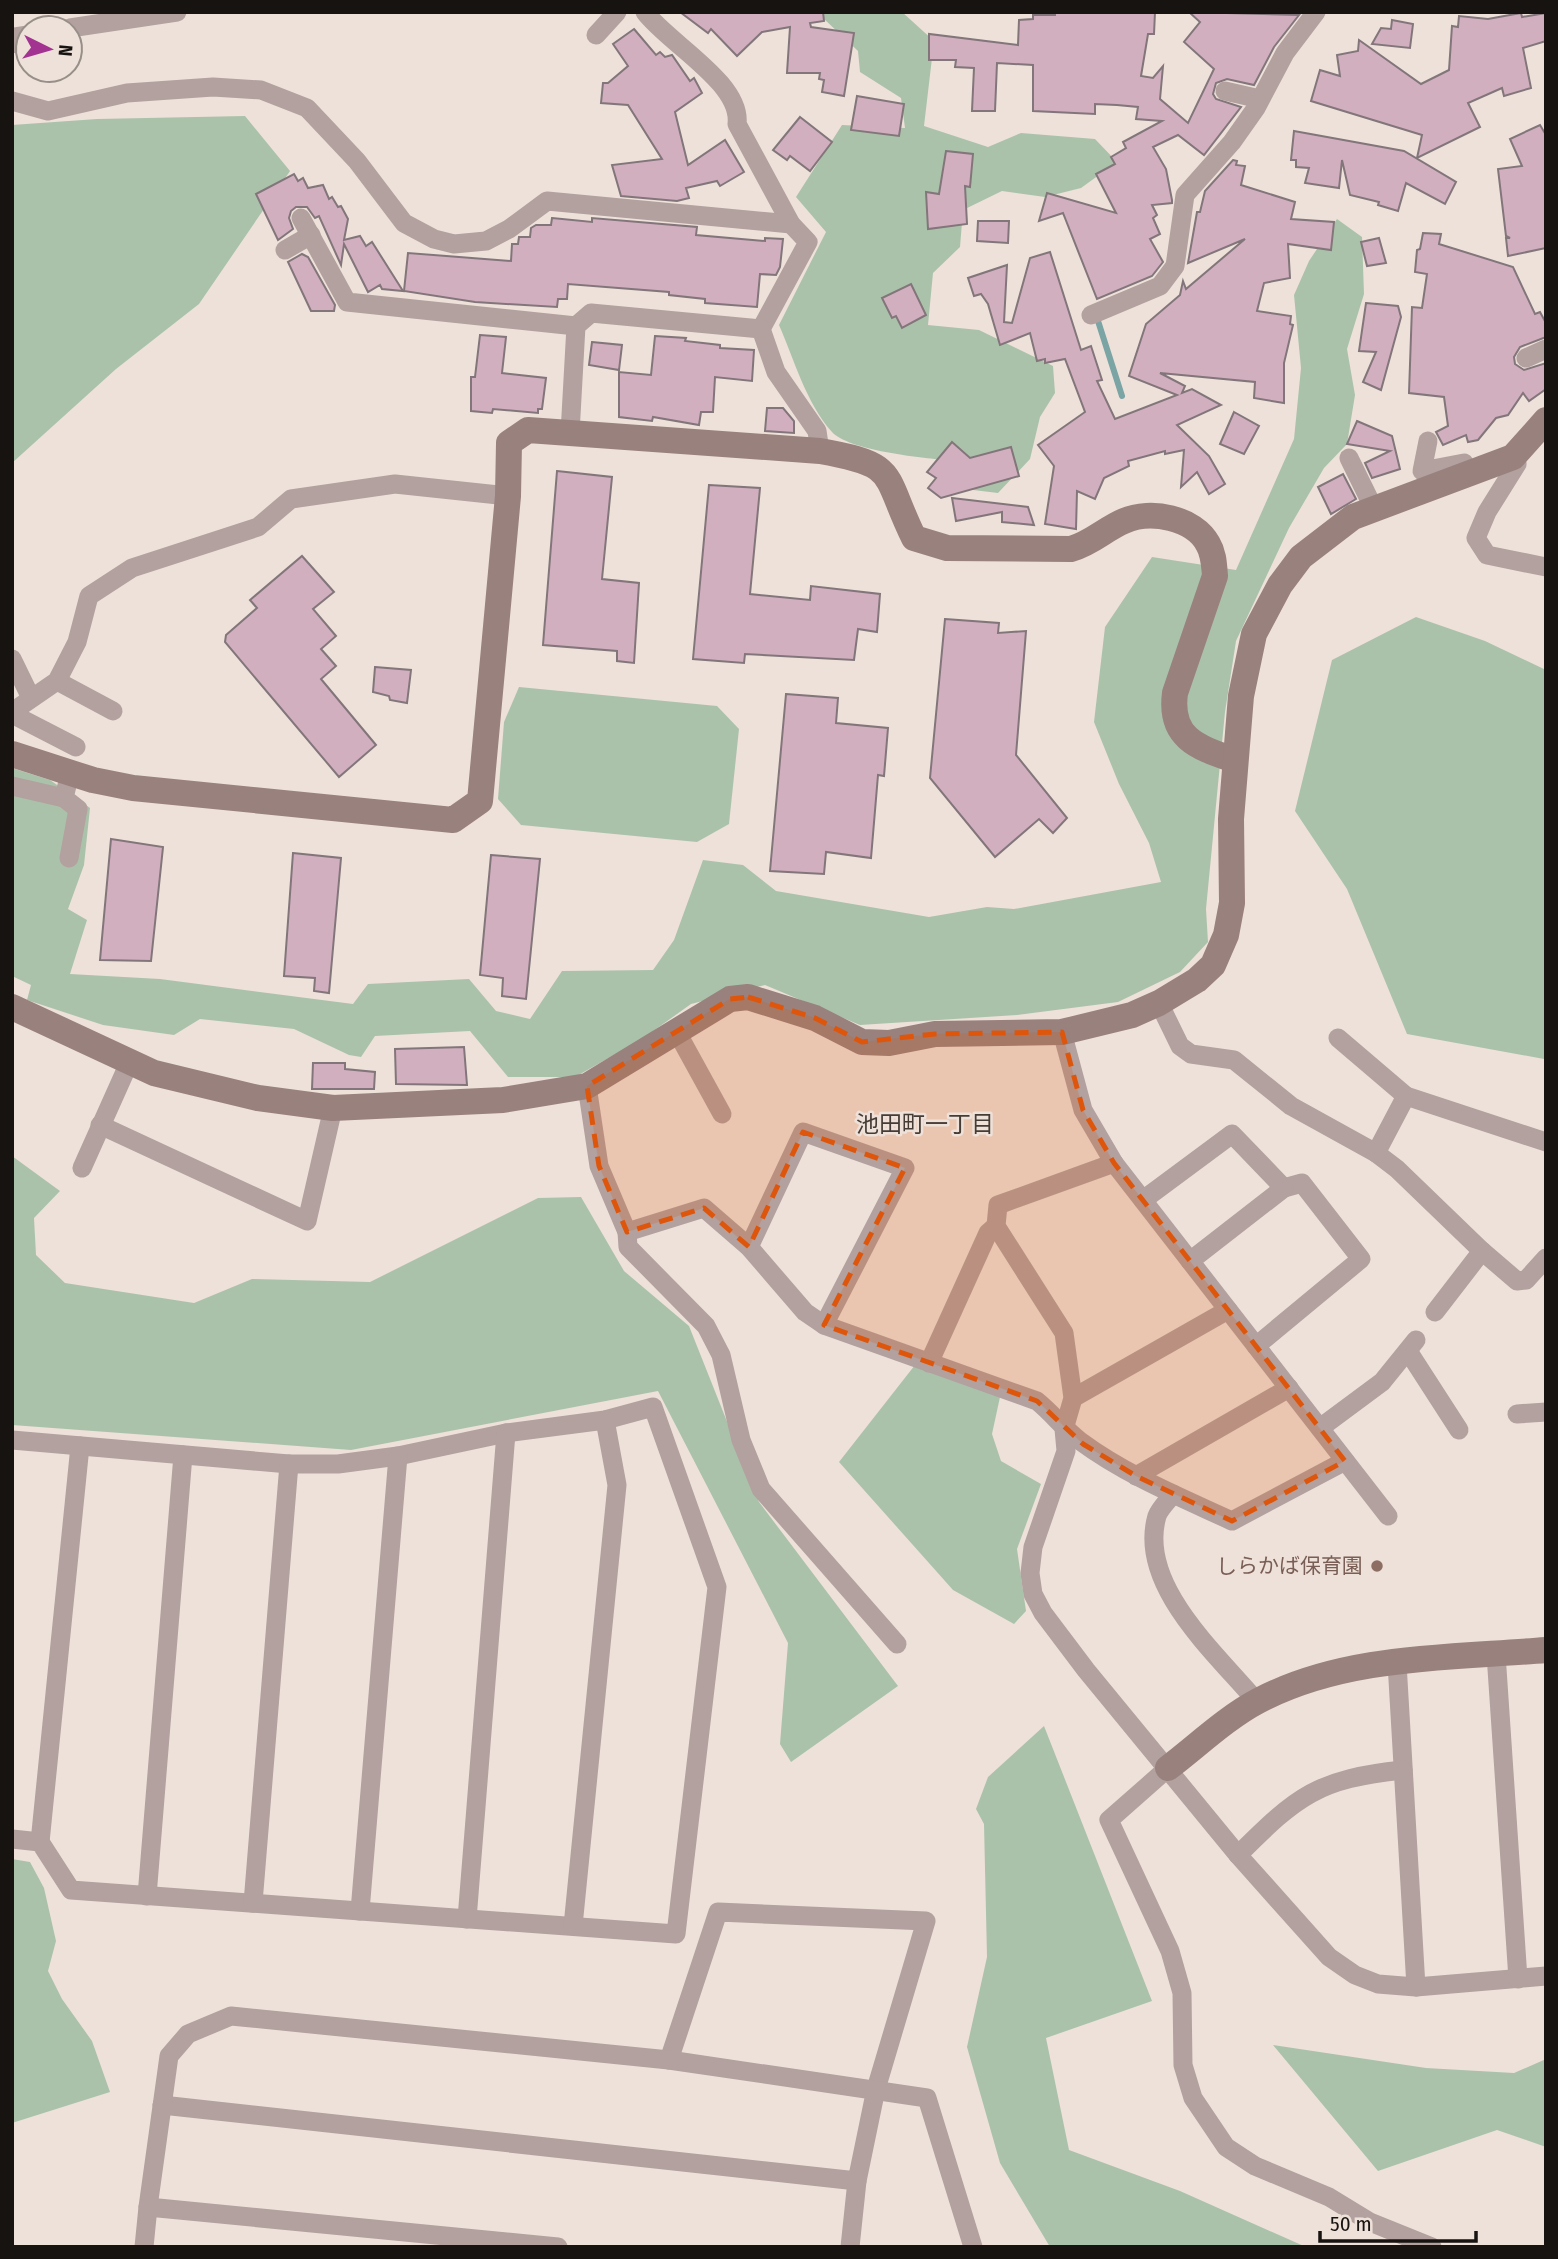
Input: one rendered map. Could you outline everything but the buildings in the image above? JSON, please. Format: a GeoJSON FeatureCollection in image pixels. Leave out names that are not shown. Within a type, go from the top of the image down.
{"type":"FeatureCollection","features":[{"type":"Feature","properties":{"kind":"street"},"geometry":{"type":"LineString","coordinates":[[84,27],[177,12]]}},
{"type":"Feature","properties":{"kind":"street"},"geometry":{"type":"LineString","coordinates":[[596,35],[617,12]]}},
{"type":"Feature","properties":{"kind":"street"},"geometry":{"type":"LineString","coordinates":[[645,12],[654,24],[720,82],[738,113],[737,124],[791,223],[808,242],[761,329],[775,372],[817,431],[820,450]]}},
{"type":"Feature","properties":{"kind":"street"},"geometry":{"type":"LineString","coordinates":[[1091,316],[1160,286],[1175,266],[1185,195],[1233,142],[1285,53],[1316,12]]}},
{"type":"Feature","properties":{"kind":"street"},"geometry":{"type":"LineString","coordinates":[[12,101],[48,111],[127,93],[213,87],[261,90],[307,108],[357,161],[404,223],[435,239],[454,244],[486,241],[509,229],[547,201],[791,223]]}},
{"type":"Feature","properties":{"kind":"street"},"geometry":{"type":"LineString","coordinates":[[1226,91],[1259,99]]}},
{"type":"Feature","properties":{"kind":"street"},"geometry":{"type":"LineString","coordinates":[[301,218],[347,302],[576,326]]}},
{"type":"Feature","properties":{"kind":"street"},"geometry":{"type":"LineString","coordinates":[[285,250],[311,236]]}},
{"type":"Feature","properties":{"kind":"street"},"geometry":{"type":"LineString","coordinates":[[570,433],[576,326],[591,313],[761,329]]}},
{"type":"Feature","properties":{"kind":"street"},"geometry":{"type":"LineString","coordinates":[[1525,358],[1546,349]]}},
{"type":"Feature","properties":{"kind":"street"},"geometry":{"type":"LineString","coordinates":[[12,1007],[130,1063],[209,1088],[333,1108],[503,1100],[587,1086],[678,1034],[730,999],[748,997],[816,1017],[862,1042],[889,1043],[936,1034],[1062,1032],[1132,1015],[1159,1003],[1197,979],[1213,965],[1226,936],[1232,903],[1234,760],[1249,654],[1262,615],[1301,557],[1353,517],[1513,457],[1546,420]]}},
{"type":"Feature","properties":{"kind":"street"},"geometry":{"type":"LineString","coordinates":[[12,754],[70,773],[133,788],[453,820],[480,801],[508,496],[509,443],[528,430],[820,450],[862,458],[886,473],[914,538],[947,548],[1071,549],[1090,544],[1124,521],[1139,517],[1160,517],[1193,527],[1208,543],[1214,561],[1215,576],[1174,693],[1172,711],[1176,727],[1192,740],[1207,751],[1234,760]]}},
{"type":"Feature","properties":{"kind":"street"},"geometry":{"type":"LineString","coordinates":[[1428,441],[1422,471],[1464,463],[1470,473]]}},
{"type":"Feature","properties":{"kind":"street"},"geometry":{"type":"LineString","coordinates":[[1513,457],[1517,464],[1487,512],[1476,538],[1487,555],[1546,567]]}},
{"type":"Feature","properties":{"kind":"street"},"geometry":{"type":"LineString","coordinates":[[1349,458],[1374,509]]}},
{"type":"Feature","properties":{"kind":"street"},"geometry":{"type":"LineString","coordinates":[[76,747],[12,713],[57,681],[77,642],[89,596],[132,568],[258,527],[291,499],[395,484],[508,496]]}},
{"type":"Feature","properties":{"kind":"street"},"geometry":{"type":"LineString","coordinates":[[12,659],[31,698]]}},
{"type":"Feature","properties":{"kind":"street"},"geometry":{"type":"LineString","coordinates":[[57,681],[113,711]]}},
{"type":"Feature","properties":{"kind":"street"},"geometry":{"type":"LineString","coordinates":[[65,799],[70,773]]}},
{"type":"Feature","properties":{"kind":"street"},"geometry":{"type":"LineString","coordinates":[[12,786],[65,799],[78,808],[69,858]]}},
{"type":"Feature","properties":{"kind":"street"},"geometry":{"type":"LineString","coordinates":[[1159,1003],[1180,1046],[1191,1054],[1234,1060],[1291,1106],[1376,1153],[1397,1169],[1482,1251],[1517,1280],[1526,1280],[1546,1258]]}},
{"type":"Feature","properties":{"kind":"street"},"geometry":{"type":"LineString","coordinates":[[1062,1032],[1083,1110],[1114,1163],[1388,1516]]}},
{"type":"Feature","properties":{"kind":"street"},"geometry":{"type":"LineString","coordinates":[[678,1034],[722,1114]]}},
{"type":"Feature","properties":{"kind":"street"},"geometry":{"type":"LineString","coordinates":[[1338,1038],[1406,1096],[1546,1142]]}},
{"type":"Feature","properties":{"kind":"street"},"geometry":{"type":"LineString","coordinates":[[82,1168],[130,1063]]}},
{"type":"Feature","properties":{"kind":"street"},"geometry":{"type":"LineString","coordinates":[[587,1086],[599,1166],[628,1232],[628,1247],[706,1325],[721,1355],[741,1440],[761,1489],[897,1644]]}},
{"type":"Feature","properties":{"kind":"street"},"geometry":{"type":"LineString","coordinates":[[1376,1153],[1406,1096]]}},
{"type":"Feature","properties":{"kind":"street"},"geometry":{"type":"LineString","coordinates":[[100,1125],[307,1221],[333,1108]]}},
{"type":"Feature","properties":{"kind":"street"},"geometry":{"type":"LineString","coordinates":[[749,1247],[803,1132],[905,1168],[824,1325]]}},
{"type":"Feature","properties":{"kind":"street"},"geometry":{"type":"LineString","coordinates":[[1143,1200],[1232,1134],[1284,1188]]}},
{"type":"Feature","properties":{"kind":"street"},"geometry":{"type":"LineString","coordinates":[[1114,1163],[1008,1198],[998,1205],[996,1226],[1063,1333],[1073,1398],[1064,1429],[1066,1451],[1033,1548],[1030,1573],[1033,1594],[1043,1613],[1086,1670],[1238,1855],[1329,1957],[1355,1975],[1378,1984],[1416,1987],[1546,1976]]}},
{"type":"Feature","properties":{"kind":"street"},"geometry":{"type":"LineString","coordinates":[[1190,1261],[1284,1188],[1301,1183],[1361,1259],[1256,1346]]}},
{"type":"Feature","properties":{"kind":"street"},"geometry":{"type":"LineString","coordinates":[[628,1232],[704,1208],[749,1247],[805,1312],[824,1325],[1037,1401],[1057,1416],[1064,1429],[1136,1476],[1232,1521],[1345,1461]]}},
{"type":"Feature","properties":{"kind":"street"},"geometry":{"type":"LineString","coordinates":[[929,1363],[988,1233],[996,1226]]}},
{"type":"Feature","properties":{"kind":"street"},"geometry":{"type":"LineString","coordinates":[[1436,1312],[1482,1251]]}},
{"type":"Feature","properties":{"kind":"street"},"geometry":{"type":"LineString","coordinates":[[1073,1398],[1228,1310]]}},
{"type":"Feature","properties":{"kind":"street"},"geometry":{"type":"LineString","coordinates":[[1320,1428],[1382,1382],[1412,1346],[1459,1430]]}},
{"type":"Feature","properties":{"kind":"street"},"geometry":{"type":"LineString","coordinates":[[1136,1476],[1289,1388]]}},
{"type":"Feature","properties":{"kind":"street"},"geometry":{"type":"LineString","coordinates":[[12,1440],[289,1464],[338,1464],[398,1456],[506,1433],[605,1420],[653,1407],[717,1587],[676,1934],[71,1890],[40,1842],[80,1446]]}},
{"type":"Feature","properties":{"kind":"street"},"geometry":{"type":"LineString","coordinates":[[1517,1414],[1546,1412]]}},
{"type":"Feature","properties":{"kind":"street"},"geometry":{"type":"LineString","coordinates":[[573,1926],[617,1485],[605,1420]]}},
{"type":"Feature","properties":{"kind":"street"},"geometry":{"type":"LineString","coordinates":[[467,1919],[506,1433]]}},
{"type":"Feature","properties":{"kind":"street"},"geometry":{"type":"LineString","coordinates":[[148,1896],[183,1455]]}},
{"type":"Feature","properties":{"kind":"street"},"geometry":{"type":"LineString","coordinates":[[359,1911],[398,1456]]}},
{"type":"Feature","properties":{"kind":"street"},"geometry":{"type":"LineString","coordinates":[[253,1903],[289,1464]]}},
{"type":"Feature","properties":{"kind":"street"},"geometry":{"type":"LineString","coordinates":[[1173,1494],[1158,1513],[1153,1545],[1157,1569],[1169,1597],[1257,1702]]}},
{"type":"Feature","properties":{"kind":"street"},"geometry":{"type":"LineString","coordinates":[[1432,2247],[1370,2222],[1329,2197],[1255,2166],[1226,2147],[1193,2098],[1183,2065],[1182,1993],[1170,1951],[1109,1820],[1168,1768],[1257,1702],[1304,1682],[1353,1667],[1546,1650]]}},
{"type":"Feature","properties":{"kind":"street"},"geometry":{"type":"LineString","coordinates":[[1496,1654],[1518,1979]]}},
{"type":"Feature","properties":{"kind":"street"},"geometry":{"type":"LineString","coordinates":[[1397,1663],[1416,1987]]}},
{"type":"Feature","properties":{"kind":"street"},"geometry":{"type":"LineString","coordinates":[[1238,1855],[1284,1809],[1319,1788],[1355,1775],[1403,1770]]}},
{"type":"Feature","properties":{"kind":"street"},"geometry":{"type":"LineString","coordinates":[[12,1839],[40,1842]]}},
{"type":"Feature","properties":{"kind":"street"},"geometry":{"type":"LineString","coordinates":[[669,2060],[718,1912],[926,1920],[876,2089],[857,2181],[850,2247]]}},
{"type":"Feature","properties":{"kind":"street"},"geometry":{"type":"LineString","coordinates":[[144,2247],[169,2056],[188,2034],[230,2016],[669,2060],[927,2098],[973,2247]]}},
{"type":"Feature","properties":{"kind":"street"},"geometry":{"type":"LineString","coordinates":[[162,2105],[857,2181]]}},
{"type":"Feature","properties":{"kind":"street"},"geometry":{"type":"LineString","coordinates":[[148,2207],[558,2247]]}},
{"type":"Feature","properties":{"kind":"highlighted area"},"geometry":{"type":"Polygon","coordinates":[[[748,997],[815,1018],[862,1042],[935,1034],[1062,1032],[1083,1110],[1114,1163],[1345,1461],[1232,1521],[1136,1476],[1083,1444],[1037,1401],[824,1325],[905,1168],[803,1132],[749,1247],[704,1208],[627,1232],[599,1166],[587,1086],[730,999],[748,997]]]}},
{"type":"Feature","properties":{"kind":"green space"},"geometry":{"type":"Polygon","coordinates":[[[810,12],[902,12],[934,41],[924,126],[988,147],[1021,133],[1095,139],[1117,162],[1081,188],[1045,197],[1002,191],[963,210],[960,247],[933,273],[928,325],[979,330],[1053,366],[1055,393],[1040,417],[1030,459],[998,493],[965,489],[946,460],[869,448],[853,444],[832,432],[815,408],[801,380],[779,325],[826,232],[796,197],[842,125],[905,128],[901,98],[860,72],[858,51],[823,18],[810,12]]]}},
{"type":"Feature","properties":{"kind":"green space"},"geometry":{"type":"Polygon","coordinates":[[[245,116],[290,171],[199,304],[116,369],[12,463],[12,125],[97,119],[245,116]]]}},
{"type":"Feature","properties":{"kind":"green space"},"geometry":{"type":"Polygon","coordinates":[[[1337,219],[1362,237],[1364,294],[1347,349],[1355,395],[1347,444],[1324,468],[1289,528],[1236,641],[1225,712],[1206,909],[1208,942],[1180,972],[1118,1002],[1017,1015],[860,1025],[765,985],[691,1004],[642,1039],[575,1077],[508,1077],[470,1031],[375,1036],[361,1057],[349,1055],[294,1029],[200,1019],[174,1035],[103,1025],[27,1000],[31,985],[12,976],[12,768],[50,780],[90,808],[84,865],[68,909],[87,920],[70,974],[160,979],[353,1004],[368,984],[469,979],[496,1011],[530,1019],[562,971],[653,970],[674,940],[703,860],[743,865],[776,891],[929,917],[987,907],[1014,909],[1161,882],[1149,843],[1119,784],[1094,722],[1105,627],[1152,557],[1236,570],[1294,439],[1301,368],[1294,295],[1309,261],[1337,219]]]}},
{"type":"Feature","properties":{"kind":"green space"},"geometry":{"type":"Polygon","coordinates":[[[1416,617],[1485,641],[1546,670],[1544,1059],[1407,1034],[1347,889],[1295,811],[1332,660],[1416,617]]]}},
{"type":"Feature","properties":{"kind":"green space"},"geometry":{"type":"Polygon","coordinates":[[[519,687],[717,706],[739,729],[729,824],[697,842],[521,825],[498,799],[504,722],[519,687]]]}},
{"type":"Feature","properties":{"kind":"green space"},"geometry":{"type":"Polygon","coordinates":[[[12,1156],[60,1191],[34,1218],[36,1255],[65,1283],[194,1303],[252,1279],[370,1282],[538,1198],[581,1197],[624,1271],[689,1326],[759,1502],[898,1686],[791,1762],[780,1744],[788,1643],[658,1391],[351,1450],[12,1425],[12,1156]]]}},
{"type":"Feature","properties":{"kind":"green space"},"geometry":{"type":"Polygon","coordinates":[[[915,1365],[1000,1397],[992,1434],[1001,1461],[1041,1484],[1017,1549],[1026,1611],[1014,1624],[953,1590],[839,1462],[915,1365]]]}},
{"type":"Feature","properties":{"kind":"green space"},"geometry":{"type":"Polygon","coordinates":[[[1044,1726],[1152,2001],[1046,2038],[1069,2150],[1180,2191],[1306,2247],[1050,2247],[1000,2163],[967,2047],[987,1957],[984,1824],[976,1809],[988,1777],[1044,1726]]]}},
{"type":"Feature","properties":{"kind":"green space"},"geometry":{"type":"Polygon","coordinates":[[[12,1859],[30,1862],[44,1888],[56,1941],[48,1971],[62,1999],[92,2041],[110,2092],[12,2123],[12,1859]]]}},
{"type":"Feature","properties":{"kind":"green space"},"geometry":{"type":"Polygon","coordinates":[[[1273,2045],[1426,2068],[1514,2073],[1546,2059],[1546,2147],[1497,2130],[1378,2171],[1273,2045]]]}},
{"type":"Feature","properties":{"kind":"waterway"},"geometry":{"type":"LineString","coordinates":[[1098,321],[1122,396]]}},
{"type":"Feature","properties":{"kind":"place","name":"しらかば保育園"},"geometry":{"type":"Point","coordinates":[1377,1566]}},
{"type":"Feature","properties":{"kind":"district","name":"池田町一丁目"},"geometry":{"type":"Point","coordinates":[925,1124]}}]}
